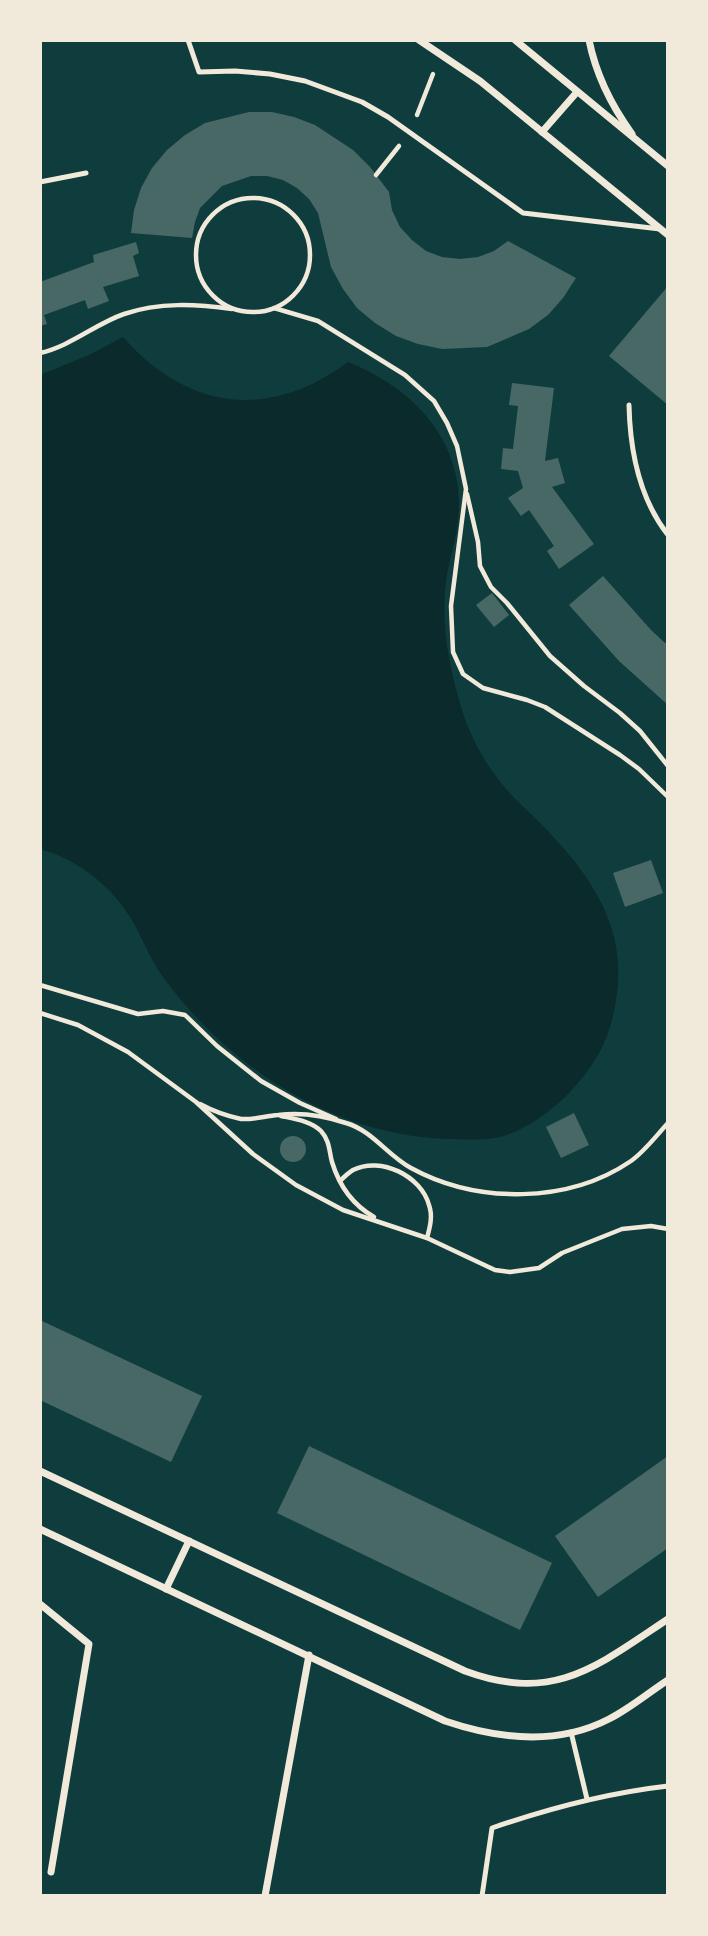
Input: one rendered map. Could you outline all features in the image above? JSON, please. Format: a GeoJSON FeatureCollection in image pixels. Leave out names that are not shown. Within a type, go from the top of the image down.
{"type":"FeatureCollection","features":[{"type":"Feature","properties":{"kind":"street"},"geometry":{"type":"LineString","coordinates":[[419,40],[480,80],[668,235]]}},
{"type":"Feature","properties":{"kind":"street"},"geometry":{"type":"LineString","coordinates":[[515,40],[668,166]]}},
{"type":"Feature","properties":{"kind":"street"},"geometry":{"type":"LineString","coordinates":[[589,40],[603,86],[638,143]]}},
{"type":"Feature","properties":{"kind":"street"},"geometry":{"type":"LineString","coordinates":[[542,132],[577,92]]}},
{"type":"Feature","properties":{"kind":"street"},"geometry":{"type":"LineString","coordinates":[[40,1471],[489,1680],[515,1684],[564,1679],[607,1660],[668,1619]]}},
{"type":"Feature","properties":{"kind":"street"},"geometry":{"type":"LineString","coordinates":[[40,1529],[445,1721],[477,1732],[512,1738],[546,1737],[571,1732],[608,1720],[668,1681]]}},
{"type":"Feature","properties":{"kind":"street"},"geometry":{"type":"LineString","coordinates":[[166,1589],[189,1541]]}},
{"type":"Feature","properties":{"kind":"street"},"geometry":{"type":"LineString","coordinates":[[40,1604],[89,1644],[51,1872]]}},
{"type":"Feature","properties":{"kind":"street"},"geometry":{"type":"LineString","coordinates":[[265,1896],[309,1655]]}},
{"type":"Feature","properties":{"kind":"lane"},"geometry":{"type":"LineString","coordinates":[[188,40],[199,72],[270,74],[305,81],[362,102],[388,117],[523,213],[660,229]]}},
{"type":"Feature","properties":{"kind":"lane"},"geometry":{"type":"LineString","coordinates":[[40,182],[86,173]]}},
{"type":"Feature","properties":{"kind":"lane"},"geometry":{"type":"LineString","coordinates":[[629,405],[632,444],[640,483],[650,507],[668,535]]}},
{"type":"Feature","properties":{"kind":"lane"},"geometry":{"type":"LineString","coordinates":[[571,1732],[587,1799]]}},
{"type":"Feature","properties":{"kind":"lane"},"geometry":{"type":"LineString","coordinates":[[482,1896],[492,1828],[587,1799],[668,1786]]}},
{"type":"Feature","properties":{"kind":"path"},"geometry":{"type":"LineString","coordinates":[[236,310],[219,302],[206,288],[198,271],[195,253],[199,234],[209,218],[224,206],[241,199],[260,198],[278,204],[293,215],[304,230],[310,248],[309,267],[302,285],[274,309]]}},
{"type":"Feature","properties":{"kind":"path"},"geometry":{"type":"LineString","coordinates":[[40,353],[74,342],[122,314],[149,308],[186,305],[256,312],[274,309],[296,313],[328,327],[420,387],[447,423],[457,446],[478,542],[480,566],[491,587],[550,656],[630,722],[668,766]]}},
{"type":"Feature","properties":{"kind":"path"},"geometry":{"type":"LineString","coordinates":[[466,489],[451,606],[453,652],[463,674],[483,688],[527,699],[545,707],[620,755],[668,797]]}},
{"type":"Feature","properties":{"kind":"path"},"geometry":{"type":"LineString","coordinates":[[40,985],[138,1014],[163,1011],[185,1015],[261,1081],[300,1103],[369,1133],[410,1167],[434,1179],[482,1192],[510,1195],[562,1189],[609,1174],[643,1151],[668,1123]]}},
{"type":"Feature","properties":{"kind":"path"},"geometry":{"type":"LineString","coordinates":[[40,1013],[78,1025],[128,1052],[196,1102],[253,1154],[285,1178],[343,1209],[427,1238],[495,1270],[510,1272],[539,1268],[562,1254],[622,1229],[651,1226],[668,1228]]}},
{"type":"Feature","properties":{"kind":"path"},"geometry":{"type":"LineString","coordinates":[[196,1102],[241,1119],[312,1115],[343,1122]]}},
{"type":"Feature","properties":{"kind":"path"},"geometry":{"type":"LineString","coordinates":[[275,1115],[301,1120],[314,1125],[322,1132],[328,1140],[331,1158],[340,1181],[356,1203],[381,1222]]}},
{"type":"Feature","properties":{"kind":"path"},"geometry":{"type":"LineString","coordinates":[[340,1181],[354,1170],[382,1167],[416,1182],[430,1206],[431,1222],[427,1238]]}},
{"type":"Feature","properties":{"kind":"water"},"geometry":{"type":"Polygon","coordinates":[[[123,337],[148,361],[174,380],[201,393],[230,399],[259,399],[289,393],[318,381],[348,362],[371,372],[411,400],[441,437],[451,459],[457,483],[458,519],[444,605],[450,661],[463,714],[476,745],[494,774],[555,838],[597,894],[614,937],[618,960],[618,984],[613,1015],[599,1054],[565,1097],[527,1126],[500,1137],[478,1140],[413,1136],[371,1127],[331,1113],[293,1094],[257,1071],[223,1044],[193,1014],[161,974],[125,909],[105,886],[68,860],[40,849],[40,375],[89,355],[123,337]]]}},
{"type":"Feature","properties":{"kind":"building"},"geometry":{"type":"Polygon","coordinates":[[[249,112],[272,112],[294,117],[315,125],[353,150],[389,192],[392,210],[400,227],[426,251],[442,257],[478,257],[494,251],[508,241],[576,278],[548,315],[529,329],[487,347],[442,349],[396,336],[357,308],[331,267],[318,213],[309,199],[283,180],[251,176],[222,186],[200,208],[192,238],[131,233],[141,188],[152,168],[167,150],[205,123],[249,112]]]}},
{"type":"Feature","properties":{"kind":"building"},"geometry":{"type":"Polygon","coordinates":[[[136,242],[139,253],[133,256],[139,276],[103,287],[109,301],[88,309],[85,300],[44,315],[47,324],[40,326],[40,282],[94,262],[93,255],[136,242]]]}},
{"type":"Feature","properties":{"kind":"building"},"geometry":{"type":"Polygon","coordinates":[[[668,286],[668,405],[609,356],[668,286]]]}},
{"type":"Feature","properties":{"kind":"building"},"geometry":{"type":"Polygon","coordinates":[[[512,383],[554,388],[545,461],[558,458],[565,483],[552,487],[594,544],[559,569],[547,551],[554,546],[529,510],[521,516],[508,498],[523,488],[518,471],[501,469],[503,448],[513,449],[518,406],[509,405],[512,383]]]}},
{"type":"Feature","properties":{"kind":"building"},"geometry":{"type":"Polygon","coordinates":[[[603,576],[651,630],[665,643],[668,640],[668,705],[619,661],[569,605],[603,576]]]}},
{"type":"Feature","properties":{"kind":"building"},"geometry":{"type":"Polygon","coordinates":[[[492,593],[509,615],[494,627],[476,605],[492,593]]]}},
{"type":"Feature","properties":{"kind":"building"},"geometry":{"type":"Polygon","coordinates":[[[651,860],[663,893],[625,907],[613,873],[651,860]]]}},
{"type":"Feature","properties":{"kind":"building"},"geometry":{"type":"Polygon","coordinates":[[[574,1113],[589,1145],[561,1158],[546,1127],[574,1113]]]}},
{"type":"Feature","properties":{"kind":"building"},"geometry":{"type":"Polygon","coordinates":[[[293,1136],[302,1140],[306,1149],[302,1158],[293,1162],[284,1158],[280,1149],[284,1140],[293,1136]]]}},
{"type":"Feature","properties":{"kind":"building"},"geometry":{"type":"Polygon","coordinates":[[[40,1320],[202,1396],[171,1462],[40,1400],[40,1320]]]}},
{"type":"Feature","properties":{"kind":"building"},"geometry":{"type":"Polygon","coordinates":[[[309,1446],[552,1563],[520,1630],[277,1513],[309,1446]]]}},
{"type":"Feature","properties":{"kind":"building"},"geometry":{"type":"Polygon","coordinates":[[[668,1456],[668,1548],[598,1597],[555,1536],[668,1456]]]}}]}
